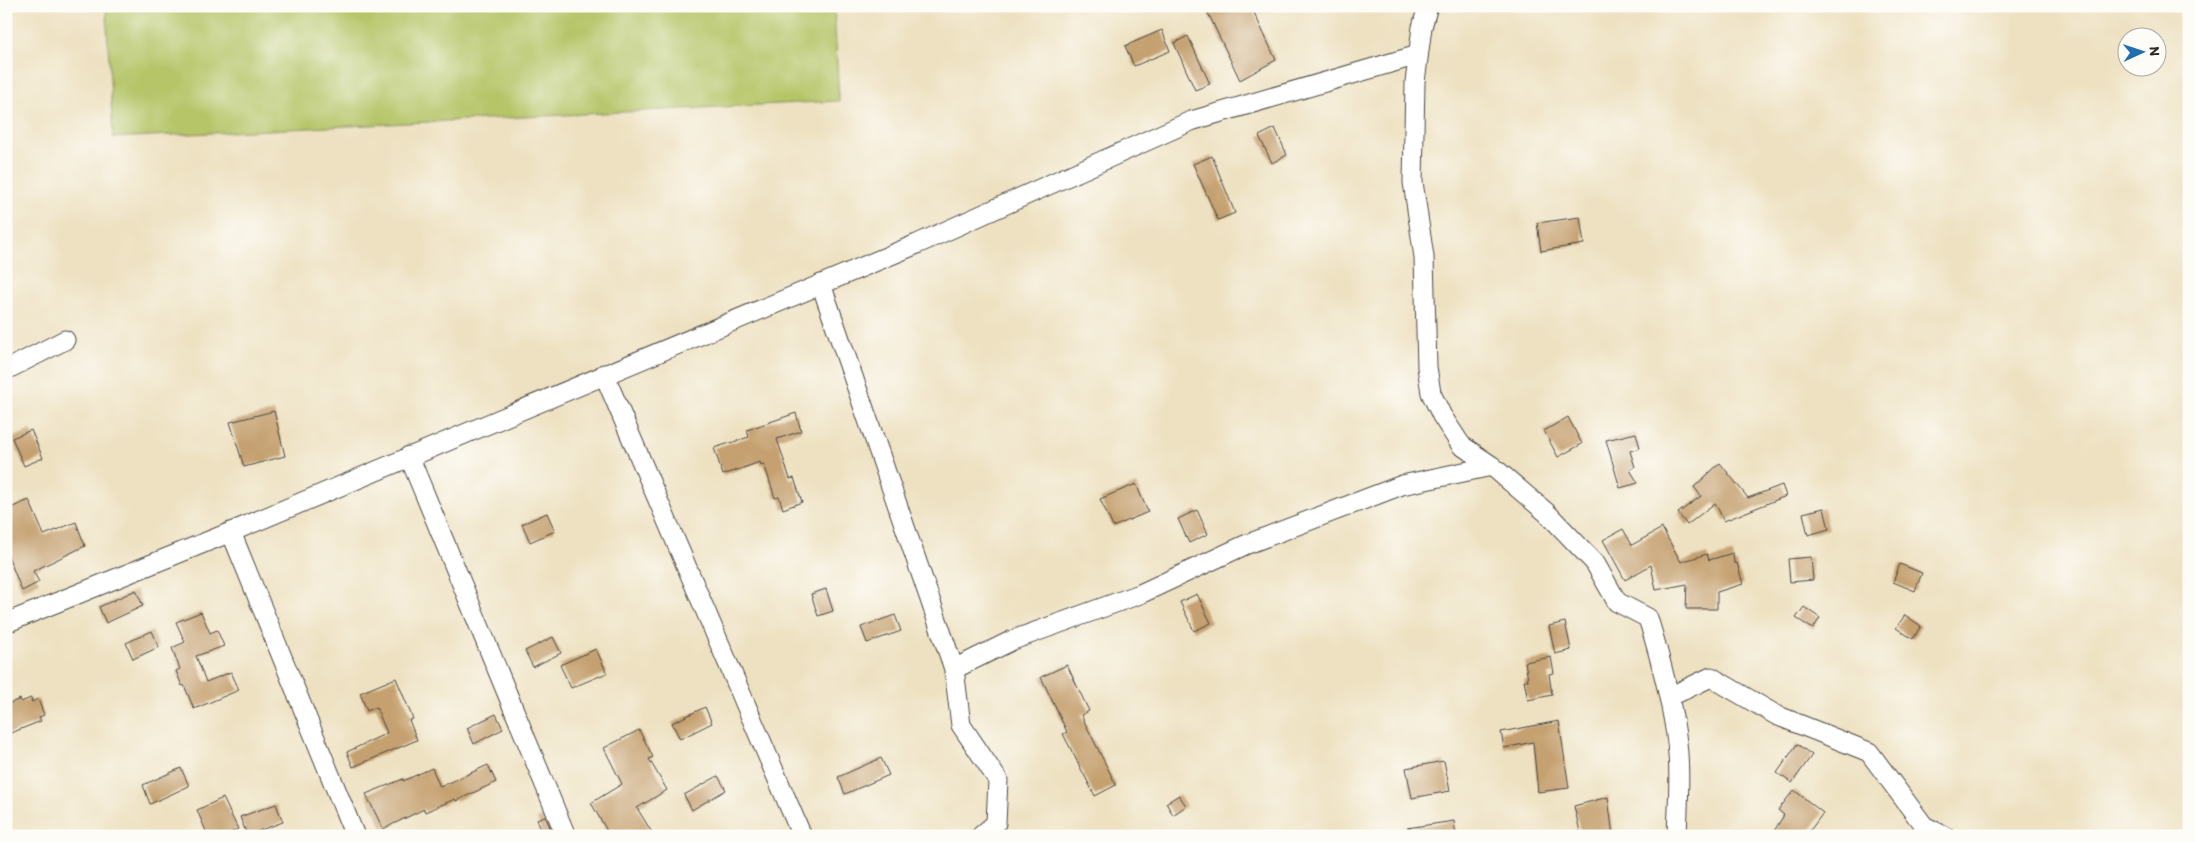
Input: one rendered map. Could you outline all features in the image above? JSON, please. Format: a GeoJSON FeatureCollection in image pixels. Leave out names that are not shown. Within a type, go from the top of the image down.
{"type":"FeatureCollection","features":[{"type":"Feature","properties":{"kind":"street"},"geometry":{"type":"LineString","coordinates":[[1428,6],[1422,27],[1415,82],[1412,182],[1424,257],[1424,317],[1430,384],[1442,416],[1461,445],[1492,466],[1547,513],[1595,563],[1617,602],[1648,618],[1662,663],[1677,736],[1677,836]]}},
{"type":"Feature","properties":{"kind":"street"},"geometry":{"type":"LineString","coordinates":[[6,623],[231,532],[917,244],[1191,121],[1418,55]]}},
{"type":"Feature","properties":{"kind":"street"},"geometry":{"type":"LineString","coordinates":[[821,284],[954,669],[961,725],[998,780],[996,824],[981,836]]}},
{"type":"Feature","properties":{"kind":"street"},"geometry":{"type":"LineString","coordinates":[[6,370],[65,340]]}},
{"type":"Feature","properties":{"kind":"street"},"geometry":{"type":"LineString","coordinates":[[604,374],[802,836]]}},
{"type":"Feature","properties":{"kind":"street"},"geometry":{"type":"LineString","coordinates":[[409,456],[566,836]]}},
{"type":"Feature","properties":{"kind":"street"},"geometry":{"type":"LineString","coordinates":[[954,669],[1013,640],[1140,594],[1245,545],[1402,485],[1492,466]]}},
{"type":"Feature","properties":{"kind":"street"},"geometry":{"type":"LineString","coordinates":[[231,532],[355,836]]}},
{"type":"Feature","properties":{"kind":"street"},"geometry":{"type":"LineString","coordinates":[[1669,698],[1711,677],[1776,714],[1869,752],[1924,826],[1944,836]]}},
{"type":"Feature","properties":{"kind":"green space"},"geometry":{"type":"Polygon","coordinates":[[[106,6],[834,6],[839,101],[113,138],[106,6]]]}},
{"type":"Feature","properties":{"kind":"building"},"geometry":{"type":"Polygon","coordinates":[[[1217,6],[1251,6],[1276,60],[1240,80],[1207,11],[1217,6]]]}},
{"type":"Feature","properties":{"kind":"building"},"geometry":{"type":"Polygon","coordinates":[[[1162,30],[1170,51],[1134,66],[1125,46],[1162,30]]]}},
{"type":"Feature","properties":{"kind":"building"},"geometry":{"type":"Polygon","coordinates":[[[1188,36],[1210,84],[1195,90],[1174,43],[1188,36]]]}},
{"type":"Feature","properties":{"kind":"building"},"geometry":{"type":"Polygon","coordinates":[[[1275,128],[1287,155],[1272,163],[1259,136],[1275,128]]]}},
{"type":"Feature","properties":{"kind":"building"},"geometry":{"type":"Polygon","coordinates":[[[1212,156],[1235,213],[1218,220],[1193,164],[1212,156]]]}},
{"type":"Feature","properties":{"kind":"building"},"geometry":{"type":"Polygon","coordinates":[[[1580,217],[1584,244],[1541,251],[1537,223],[1580,217]]]}},
{"type":"Feature","properties":{"kind":"building"},"geometry":{"type":"Polygon","coordinates":[[[274,411],[285,456],[244,467],[230,422],[274,411]]]}},
{"type":"Feature","properties":{"kind":"building"},"geometry":{"type":"Polygon","coordinates":[[[796,413],[801,431],[777,439],[790,479],[794,478],[802,502],[783,509],[779,497],[775,498],[764,464],[761,465],[760,462],[723,475],[714,448],[749,437],[747,430],[796,413]]]}},
{"type":"Feature","properties":{"kind":"building"},"geometry":{"type":"Polygon","coordinates":[[[1568,417],[1582,444],[1558,457],[1544,431],[1568,417]]]}},
{"type":"Feature","properties":{"kind":"building"},"geometry":{"type":"Polygon","coordinates":[[[31,430],[43,458],[24,466],[12,438],[31,430]]]}},
{"type":"Feature","properties":{"kind":"building"},"geometry":{"type":"Polygon","coordinates":[[[1636,433],[1640,448],[1630,451],[1635,467],[1630,470],[1638,483],[1620,488],[1606,440],[1636,433]]]}},
{"type":"Feature","properties":{"kind":"building"},"geometry":{"type":"Polygon","coordinates":[[[1720,463],[1748,498],[1782,485],[1786,496],[1724,521],[1715,503],[1687,525],[1678,513],[1701,496],[1694,487],[1720,463]]]}},
{"type":"Feature","properties":{"kind":"building"},"geometry":{"type":"Polygon","coordinates":[[[1136,484],[1148,512],[1113,527],[1100,499],[1136,484]]]}},
{"type":"Feature","properties":{"kind":"building"},"geometry":{"type":"Polygon","coordinates":[[[29,500],[44,535],[76,522],[85,546],[33,571],[39,582],[22,591],[6,551],[6,510],[29,500]]]}},
{"type":"Feature","properties":{"kind":"building"},"geometry":{"type":"Polygon","coordinates":[[[1824,508],[1829,529],[1808,535],[1803,513],[1824,508]]]}},
{"type":"Feature","properties":{"kind":"building"},"geometry":{"type":"Polygon","coordinates":[[[1197,510],[1208,534],[1189,543],[1178,519],[1197,510]]]}},
{"type":"Feature","properties":{"kind":"building"},"geometry":{"type":"Polygon","coordinates":[[[547,513],[555,531],[530,542],[522,524],[547,513]]]}},
{"type":"Feature","properties":{"kind":"building"},"geometry":{"type":"Polygon","coordinates":[[[1662,528],[1681,562],[1707,554],[1709,560],[1733,553],[1734,563],[1737,563],[1743,584],[1717,592],[1717,609],[1686,609],[1687,584],[1656,590],[1651,565],[1625,580],[1603,540],[1623,529],[1632,545],[1662,528]]]}},
{"type":"Feature","properties":{"kind":"building"},"geometry":{"type":"Polygon","coordinates":[[[1811,557],[1813,580],[1790,582],[1788,559],[1811,557]]]}},
{"type":"Feature","properties":{"kind":"building"},"geometry":{"type":"Polygon","coordinates":[[[1900,564],[1922,573],[1915,591],[1893,582],[1900,564]]]}},
{"type":"Feature","properties":{"kind":"building"},"geometry":{"type":"Polygon","coordinates":[[[826,589],[833,611],[818,616],[811,594],[826,589]]]}},
{"type":"Feature","properties":{"kind":"building"},"geometry":{"type":"Polygon","coordinates":[[[136,590],[143,606],[106,623],[99,607],[136,590]]]}},
{"type":"Feature","properties":{"kind":"building"},"geometry":{"type":"Polygon","coordinates":[[[1197,594],[1211,623],[1194,631],[1180,602],[1197,594]]]}},
{"type":"Feature","properties":{"kind":"building"},"geometry":{"type":"Polygon","coordinates":[[[1804,607],[1820,618],[1813,629],[1796,618],[1804,607]]]}},
{"type":"Feature","properties":{"kind":"building"},"geometry":{"type":"Polygon","coordinates":[[[201,612],[210,633],[217,630],[224,646],[196,656],[206,682],[231,672],[239,690],[194,709],[176,671],[180,669],[172,648],[185,642],[176,622],[201,612]]]}},
{"type":"Feature","properties":{"kind":"building"},"geometry":{"type":"Polygon","coordinates":[[[895,615],[901,631],[867,643],[861,627],[895,615]]]}},
{"type":"Feature","properties":{"kind":"building"},"geometry":{"type":"Polygon","coordinates":[[[1905,615],[1921,626],[1913,639],[1896,628],[1905,615]]]}},
{"type":"Feature","properties":{"kind":"building"},"geometry":{"type":"Polygon","coordinates":[[[1565,622],[1571,650],[1555,654],[1549,626],[1565,622]]]}},
{"type":"Feature","properties":{"kind":"building"},"geometry":{"type":"Polygon","coordinates":[[[152,631],[159,647],[133,659],[126,643],[152,631]]]}},
{"type":"Feature","properties":{"kind":"building"},"geometry":{"type":"Polygon","coordinates":[[[553,637],[561,653],[533,667],[525,651],[553,637]]]}},
{"type":"Feature","properties":{"kind":"building"},"geometry":{"type":"Polygon","coordinates":[[[596,649],[607,673],[571,688],[560,665],[596,649]]]}},
{"type":"Feature","properties":{"kind":"building"},"geometry":{"type":"Polygon","coordinates":[[[1551,657],[1554,673],[1549,674],[1552,695],[1528,700],[1524,680],[1528,680],[1525,662],[1551,657]]]}},
{"type":"Feature","properties":{"kind":"building"},"geometry":{"type":"Polygon","coordinates":[[[1067,665],[1089,711],[1081,715],[1116,785],[1095,796],[1063,734],[1067,732],[1041,677],[1067,665]]]}},
{"type":"Feature","properties":{"kind":"building"},"geometry":{"type":"Polygon","coordinates":[[[396,678],[413,719],[409,720],[417,740],[353,767],[347,752],[387,733],[376,707],[367,711],[360,693],[396,678]]]}},
{"type":"Feature","properties":{"kind":"building"},"geometry":{"type":"Polygon","coordinates":[[[31,698],[32,702],[38,699],[44,715],[39,717],[41,721],[6,735],[6,705],[20,699],[21,702],[31,698]]]}},
{"type":"Feature","properties":{"kind":"building"},"geometry":{"type":"Polygon","coordinates":[[[705,707],[712,723],[680,739],[672,723],[705,707]]]}},
{"type":"Feature","properties":{"kind":"building"},"geometry":{"type":"Polygon","coordinates":[[[496,714],[503,729],[474,744],[467,728],[496,714]]]}},
{"type":"Feature","properties":{"kind":"building"},"geometry":{"type":"Polygon","coordinates":[[[1559,721],[1569,788],[1538,792],[1533,742],[1504,748],[1501,732],[1559,721]]]}},
{"type":"Feature","properties":{"kind":"building"},"geometry":{"type":"Polygon","coordinates":[[[639,730],[653,757],[649,759],[667,790],[637,808],[654,836],[610,836],[591,803],[622,784],[604,748],[639,730]]]}},
{"type":"Feature","properties":{"kind":"building"},"geometry":{"type":"Polygon","coordinates":[[[1797,744],[1812,755],[1792,783],[1777,773],[1797,744]]]}},
{"type":"Feature","properties":{"kind":"building"},"geometry":{"type":"Polygon","coordinates":[[[881,758],[889,775],[845,794],[838,777],[881,758]]]}},
{"type":"Feature","properties":{"kind":"building"},"geometry":{"type":"Polygon","coordinates":[[[1444,761],[1450,791],[1412,798],[1406,768],[1444,761]]]}},
{"type":"Feature","properties":{"kind":"building"},"geometry":{"type":"Polygon","coordinates":[[[488,765],[496,782],[456,801],[455,799],[425,812],[424,809],[383,829],[366,794],[432,768],[440,787],[488,765]]]}},
{"type":"Feature","properties":{"kind":"building"},"geometry":{"type":"Polygon","coordinates":[[[181,768],[189,786],[150,804],[143,785],[181,768]]]}},
{"type":"Feature","properties":{"kind":"building"},"geometry":{"type":"Polygon","coordinates":[[[718,776],[726,790],[692,810],[684,795],[718,776]]]}},
{"type":"Feature","properties":{"kind":"building"},"geometry":{"type":"Polygon","coordinates":[[[1794,790],[1823,813],[1806,836],[1771,836],[1784,815],[1778,810],[1794,790]]]}},
{"type":"Feature","properties":{"kind":"building"},"geometry":{"type":"Polygon","coordinates":[[[1179,795],[1186,806],[1173,815],[1166,803],[1179,795]]]}},
{"type":"Feature","properties":{"kind":"building"},"geometry":{"type":"Polygon","coordinates":[[[1608,797],[1613,836],[1581,836],[1574,806],[1608,797]]]}},
{"type":"Feature","properties":{"kind":"building"},"geometry":{"type":"Polygon","coordinates":[[[223,798],[238,829],[224,836],[208,836],[197,810],[223,798]]]}},
{"type":"Feature","properties":{"kind":"building"},"geometry":{"type":"Polygon","coordinates":[[[276,804],[283,822],[247,835],[240,817],[276,804]]]}},
{"type":"Feature","properties":{"kind":"building"},"geometry":{"type":"Polygon","coordinates":[[[545,816],[554,836],[543,836],[537,819],[545,816]]]}},
{"type":"Feature","properties":{"kind":"building"},"geometry":{"type":"Polygon","coordinates":[[[1454,821],[1456,836],[1407,836],[1407,828],[1454,821]]]}}]}
